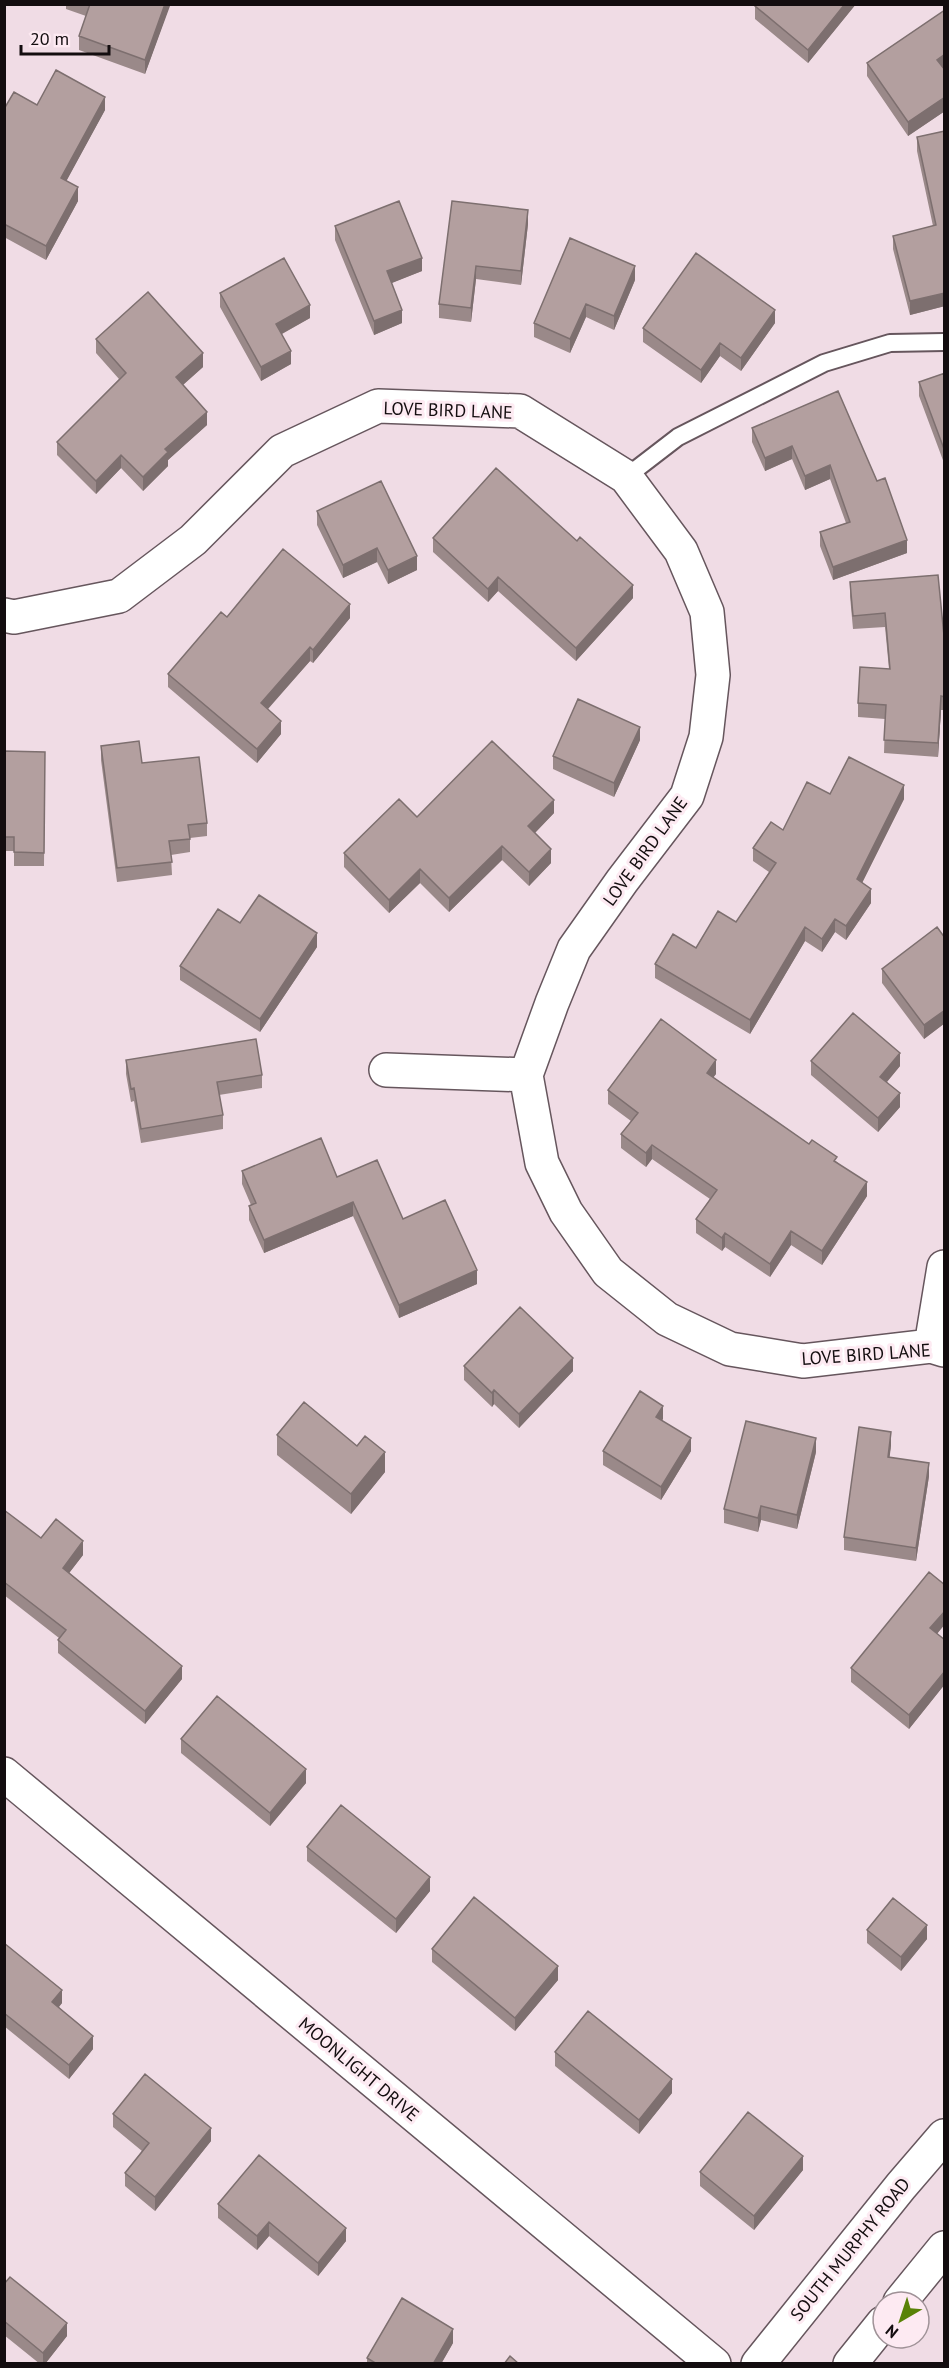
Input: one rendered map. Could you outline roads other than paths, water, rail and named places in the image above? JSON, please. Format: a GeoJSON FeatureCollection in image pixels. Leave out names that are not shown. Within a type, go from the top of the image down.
{"type":"FeatureCollection","features":[{"type":"Feature","properties":{"kind":"street","name":"LOVE BIRD LANE"},"geometry":{"type":"LineString","coordinates":[[4,615],[14,617],[119,596],[193,540],[282,451],[378,406],[520,411],[626,477],[681,551],[707,612],[713,675],[706,737],[687,796],[622,880],[574,950],[526,1076],[542,1163],[566,1212],[608,1272],[667,1319],[730,1349],[803,1361],[938,1348]]}},
{"type":"Feature","properties":{"kind":"street"},"geometry":{"type":"LineString","coordinates":[[386,1070],[526,1076]]}},
{"type":"Feature","properties":{"kind":"street"},"geometry":{"type":"LineString","coordinates":[[938,1348],[945,1267]]}},
{"type":"Feature","properties":{"kind":"street","name":"MOONLIGHT DRIVE"},"geometry":{"type":"LineString","coordinates":[[4,1774],[714,2364]]}},
{"type":"Feature","properties":{"kind":"street","name":"SOUTH MURPHY ROAD"},"geometry":{"type":"LineString","coordinates":[[758,2364],[901,2186],[945,2136]]}},
{"type":"Feature","properties":{"kind":"street"},"geometry":{"type":"LineString","coordinates":[[910,2290],[945,2248]]}},
{"type":"Feature","properties":{"kind":"street"},"geometry":{"type":"LineString","coordinates":[[850,2364],[871,2338]]}},
{"type":"Feature","properties":{"kind":"lane"},"geometry":{"type":"LineString","coordinates":[[626,477],[678,436],[824,363],[890,343],[945,342]]}}]}
